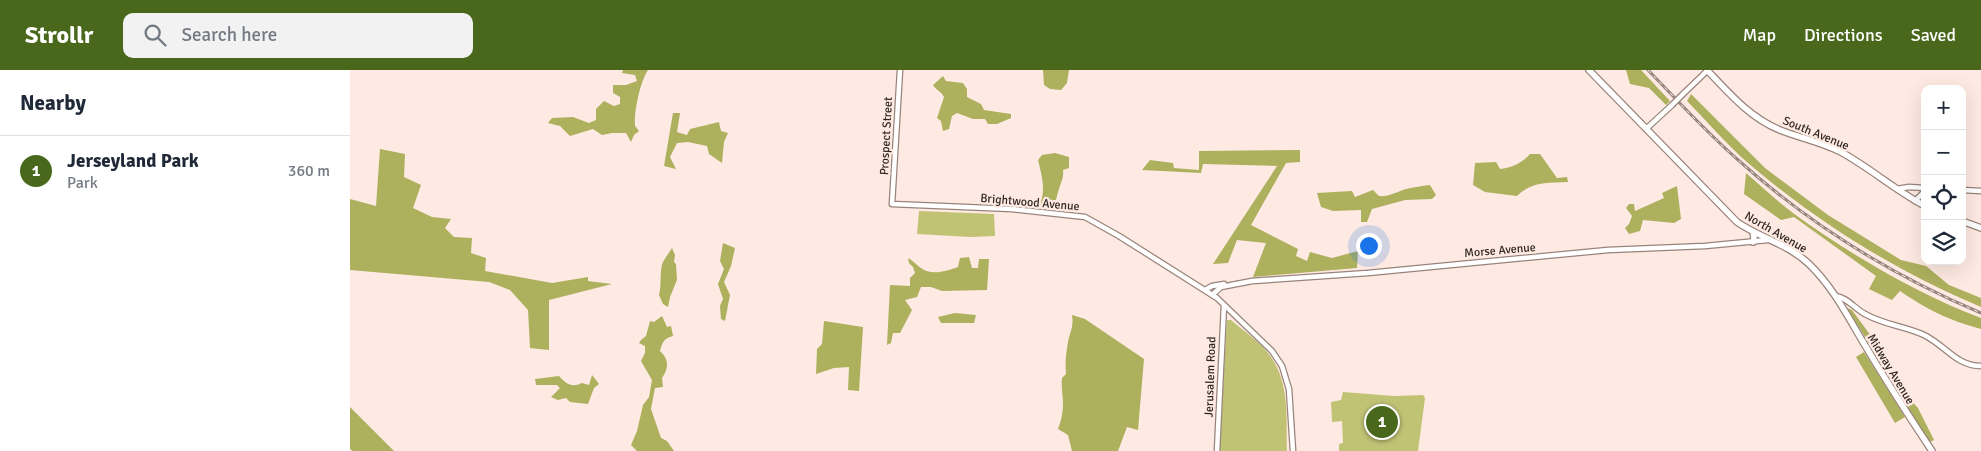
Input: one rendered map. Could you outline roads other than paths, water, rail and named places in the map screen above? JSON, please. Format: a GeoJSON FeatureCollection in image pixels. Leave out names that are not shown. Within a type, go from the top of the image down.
{"type":"FeatureCollection","features":[{"type":"Feature","properties":{"kind":"main road","name":"North Avenue"},"geometry":{"type":"LineString","coordinates":[[1589,70],[1732,217],[1753,232],[1788,249],[1808,263],[1836,296]]}},
{"type":"Feature","properties":{"kind":"main road","name":"South Avenue"},"geometry":{"type":"LineString","coordinates":[[1707,70],[1738,102],[1761,120],[1780,130],[1834,149],[1866,167],[1921,204]]}},
{"type":"Feature","properties":{"kind":"main road"},"geometry":{"type":"LineString","coordinates":[[1966,222],[1981,228]]}},
{"type":"Feature","properties":{"kind":"main road"},"geometry":{"type":"LineString","coordinates":[[1752,242],[1754,238],[1753,232]]}},
{"type":"Feature","properties":{"kind":"main road","name":"Midway Avenue"},"geometry":{"type":"LineString","coordinates":[[1836,296],[1898,400],[1932,451]]}},
{"type":"Feature","properties":{"kind":"street","name":"Prospect Street"},"geometry":{"type":"LineString","coordinates":[[892,204],[900,70]]}},
{"type":"Feature","properties":{"kind":"street"},"geometry":{"type":"LineString","coordinates":[[1646,129],[1707,70]]}},
{"type":"Feature","properties":{"kind":"street"},"geometry":{"type":"LineString","coordinates":[[1897,189],[1909,187],[1921,189]]}},
{"type":"Feature","properties":{"kind":"street"},"geometry":{"type":"LineString","coordinates":[[1966,190],[1981,191]]}},
{"type":"Feature","properties":{"kind":"street"},"geometry":{"type":"LineString","coordinates":[[1916,201],[1921,193]]}},
{"type":"Feature","properties":{"kind":"street","name":"Brightwood Avenue"},"geometry":{"type":"LineString","coordinates":[[892,204],[1012,209],[1085,216],[1205,290],[1266,344],[1282,366],[1290,396],[1293,451]]}},
{"type":"Feature","properties":{"kind":"street","name":"Morse Avenue"},"geometry":{"type":"LineString","coordinates":[[1205,290],[1212,286],[1252,281],[1608,250],[1705,246],[1770,239]]}},
{"type":"Feature","properties":{"kind":"street","name":"Morse Avenue"},"geometry":{"type":"LineString","coordinates":[[1212,295],[1217,289],[1233,284]]}},
{"type":"Feature","properties":{"kind":"street","name":"North Avenue"},"geometry":{"type":"LineString","coordinates":[[1836,296],[1841,297],[1864,314],[1879,321],[1924,335],[1960,361],[1981,366]]}},
{"type":"Feature","properties":{"kind":"street","name":"Jerusalem Road"},"geometry":{"type":"LineString","coordinates":[[1217,451],[1224,305]]}},
{"type":"Feature","properties":{"kind":"railway"},"geometry":{"type":"LineString","coordinates":[[1648,70],[1725,148],[1764,183],[1793,205],[1883,265],[1981,313]]}},
{"type":"Feature","properties":{"kind":"place","name":"Jerseyland Park"},"geometry":{"type":"Point","coordinates":[1382,422]}}]}
